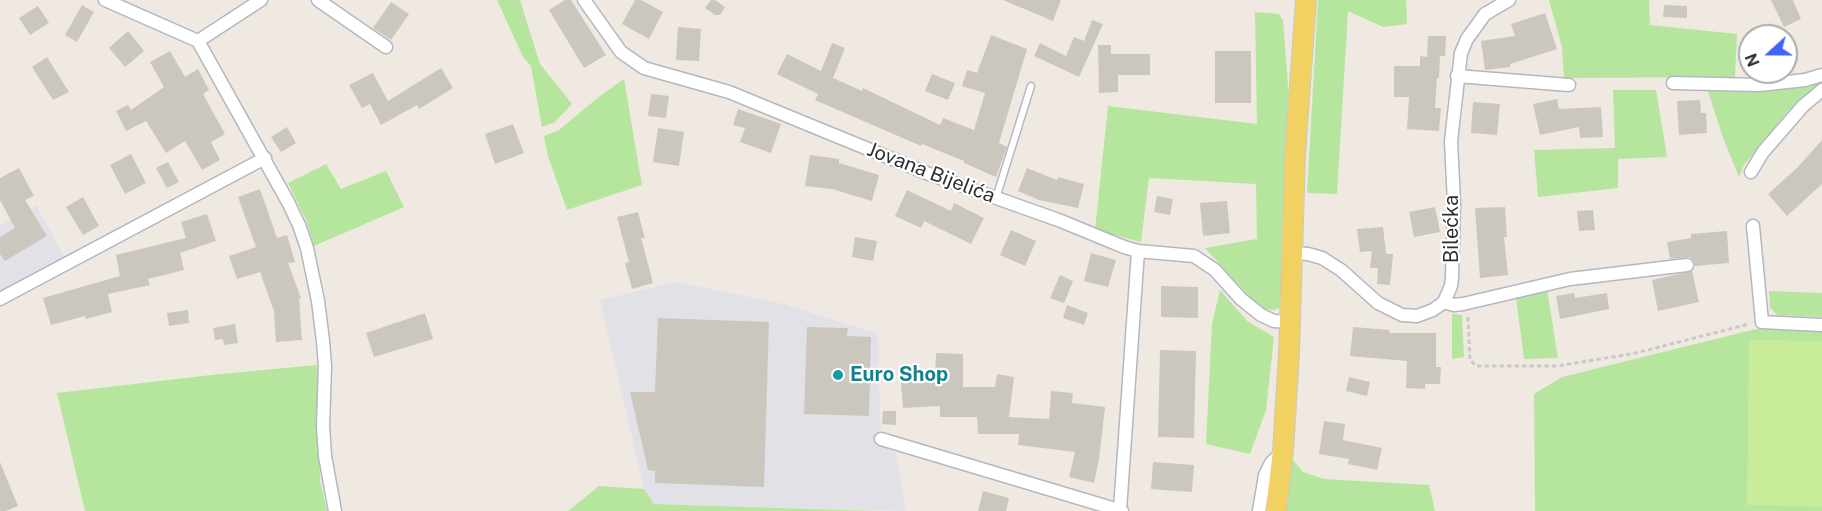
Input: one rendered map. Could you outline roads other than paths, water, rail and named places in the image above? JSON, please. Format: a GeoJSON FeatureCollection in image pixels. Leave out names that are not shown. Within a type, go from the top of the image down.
{"type":"FeatureCollection","features":[{"type":"Feature","properties":{"kind":"main road"},"geometry":{"type":"LineString","coordinates":[[1276,511],[1283,451],[1295,156],[1306,0]]}},
{"type":"Feature","properties":{"kind":"street"},"geometry":{"type":"LineString","coordinates":[[105,0],[198,41],[265,158],[299,225],[307,248],[318,301],[325,366],[322,426],[335,511]]}},
{"type":"Feature","properties":{"kind":"street"},"geometry":{"type":"LineString","coordinates":[[198,41],[261,0]]}},
{"type":"Feature","properties":{"kind":"street"},"geometry":{"type":"LineString","coordinates":[[318,0],[386,47]]}},
{"type":"Feature","properties":{"kind":"street","name":"Jovana Bijelića"},"geometry":{"type":"LineString","coordinates":[[584,0],[621,52],[644,68],[729,92],[929,174],[1138,252],[1194,256],[1215,270],[1241,299],[1261,315],[1274,321],[1290,322]]}},
{"type":"Feature","properties":{"kind":"street","name":"Bilećka"},"geometry":{"type":"LineString","coordinates":[[1444,302],[1452,278],[1454,204],[1451,141],[1461,53],[1467,39],[1485,14],[1509,0]]}},
{"type":"Feature","properties":{"kind":"street"},"geometry":{"type":"LineString","coordinates":[[1672,83],[1759,85],[1805,80],[1822,75]]}},
{"type":"Feature","properties":{"kind":"street"},"geometry":{"type":"LineString","coordinates":[[1457,76],[1569,85]]}},
{"type":"Feature","properties":{"kind":"street"},"geometry":{"type":"LineString","coordinates":[[1751,172],[1763,152],[1803,106],[1822,90]]}},
{"type":"Feature","properties":{"kind":"street"},"geometry":{"type":"LineString","coordinates":[[0,299],[265,158]]}},
{"type":"Feature","properties":{"kind":"street"},"geometry":{"type":"LineString","coordinates":[[1753,226],[1762,322],[1822,325]]}},
{"type":"Feature","properties":{"kind":"street"},"geometry":{"type":"LineString","coordinates":[[881,439],[1121,511],[1138,252]]}},
{"type":"Feature","properties":{"kind":"street"},"geometry":{"type":"LineString","coordinates":[[1292,253],[1322,258],[1341,270],[1378,303],[1402,315],[1418,316],[1433,310],[1444,302],[1454,305],[1463,304],[1570,279],[1687,265]]}},
{"type":"Feature","properties":{"kind":"street"},"geometry":{"type":"LineString","coordinates":[[1259,511],[1265,475],[1283,451]]}},
{"type":"Feature","properties":{"kind":"lane"},"geometry":{"type":"LineString","coordinates":[[996,198],[1031,86]]}},
{"type":"Feature","properties":{"kind":"place","name":"Euro Shop"},"geometry":{"type":"Point","coordinates":[838,375]}}]}
